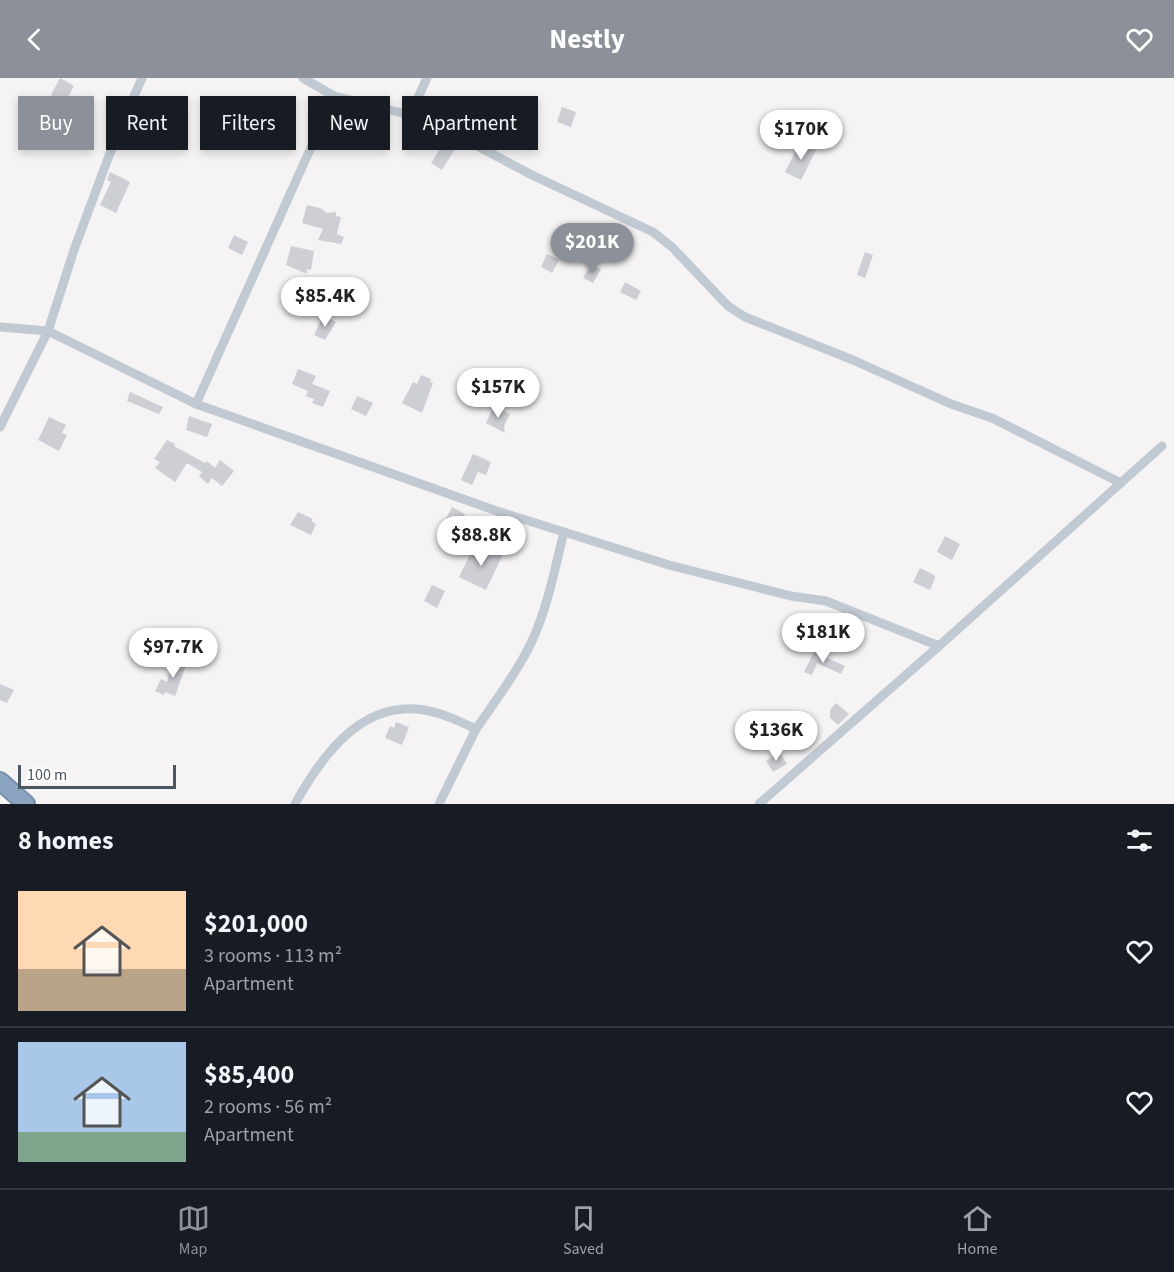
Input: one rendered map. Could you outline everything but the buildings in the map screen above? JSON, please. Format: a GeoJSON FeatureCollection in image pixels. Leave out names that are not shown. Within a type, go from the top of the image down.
{"type":"FeatureCollection","features":[{"type":"Feature","properties":{"kind":"highway"},"geometry":{"type":"LineString","coordinates":[[0,781],[26,804]]}},
{"type":"Feature","properties":{"kind":"street"},"geometry":{"type":"LineString","coordinates":[[0,428],[48,331],[75,247],[116,137],[142,78]]}},
{"type":"Feature","properties":{"kind":"street"},"geometry":{"type":"LineString","coordinates":[[303,78],[334,96]]}},
{"type":"Feature","properties":{"kind":"street"},"geometry":{"type":"LineString","coordinates":[[419,96],[427,78]]}},
{"type":"Feature","properties":{"kind":"street"},"geometry":{"type":"LineString","coordinates":[[196,404],[310,150]]}},
{"type":"Feature","properties":{"kind":"street"},"geometry":{"type":"LineString","coordinates":[[485,150],[653,232],[672,247],[728,306],[745,317],[853,360],[951,404],[992,418],[1121,483]]}},
{"type":"Feature","properties":{"kind":"street"},"geometry":{"type":"LineString","coordinates":[[0,327],[48,331],[196,404],[494,510],[669,565],[791,596],[826,601],[939,646]]}},
{"type":"Feature","properties":{"kind":"street"},"geometry":{"type":"LineString","coordinates":[[759,804],[1162,446]]}},
{"type":"Feature","properties":{"kind":"street"},"geometry":{"type":"LineString","coordinates":[[439,804],[476,729],[507,685],[533,639],[549,592],[564,532]]}},
{"type":"Feature","properties":{"kind":"street"},"geometry":{"type":"LineString","coordinates":[[295,804],[315,769],[347,733],[374,716],[399,709],[423,710],[448,716],[476,729]]}}]}
